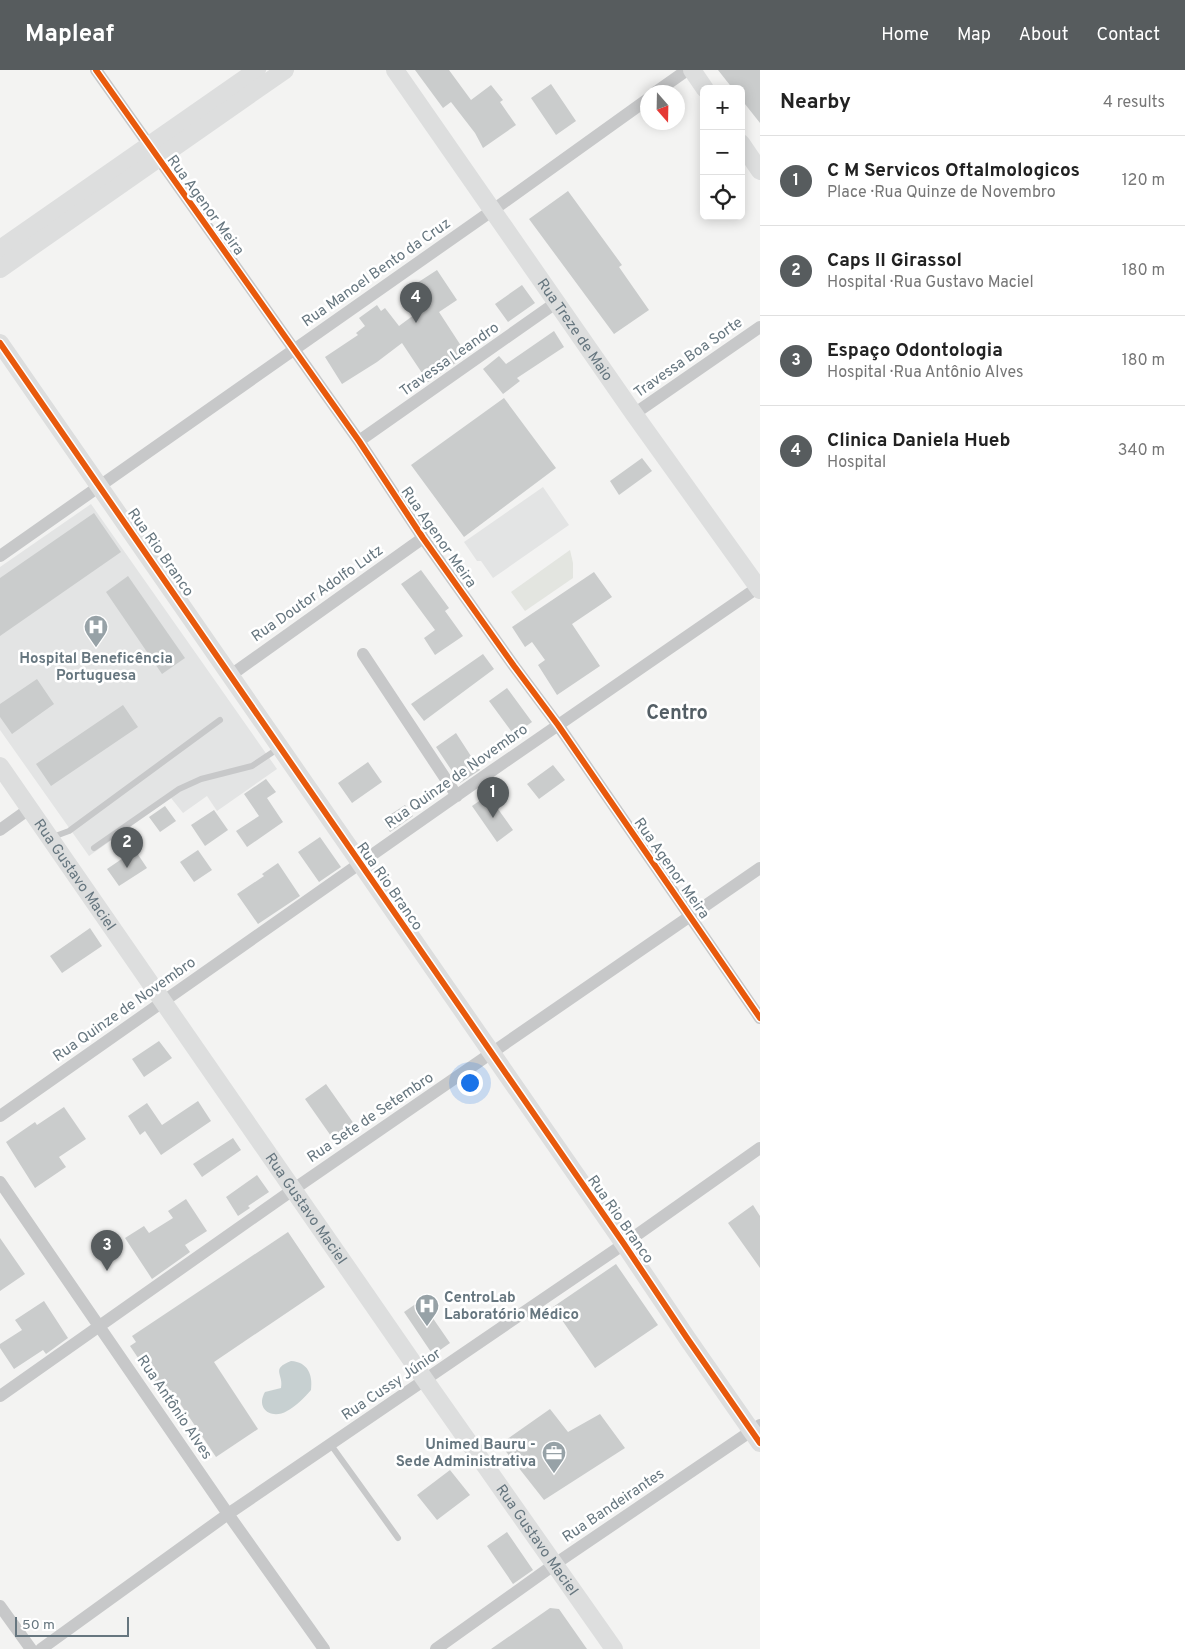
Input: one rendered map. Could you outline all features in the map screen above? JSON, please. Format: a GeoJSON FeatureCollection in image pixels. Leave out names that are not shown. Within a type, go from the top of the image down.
{"type":"FeatureCollection","features":[{"type":"Feature","properties":{"kind":"street","name":"Rua Agenor Meira"},"geometry":{"type":"LineString","coordinates":[[96,70],[359,442],[423,538],[558,725],[760,1018]]}},
{"type":"Feature","properties":{"kind":"street"},"geometry":{"type":"LineString","coordinates":[[0,269],[154,153],[257,70]]}},
{"type":"Feature","properties":{"kind":"street"},"geometry":{"type":"LineString","coordinates":[[0,249],[285,70]]}},
{"type":"Feature","properties":{"kind":"street","name":"Rua Treze de Maio"},"geometry":{"type":"LineString","coordinates":[[395,70],[634,414],[759,588]]}},
{"type":"Feature","properties":{"kind":"street"},"geometry":{"type":"LineString","coordinates":[[666,85],[687,70]]}},
{"type":"Feature","properties":{"kind":"street"},"geometry":{"type":"LineString","coordinates":[[692,70],[702,85]]}},
{"type":"Feature","properties":{"kind":"street","name":"Rua Manoel Bento da Cruz"},"geometry":{"type":"LineString","coordinates":[[0,556],[640,105]]}},
{"type":"Feature","properties":{"kind":"street"},"geometry":{"type":"LineString","coordinates":[[745,149],[760,172]]}},
{"type":"Feature","properties":{"kind":"street","name":"Travessa Leandro"},"geometry":{"type":"LineString","coordinates":[[359,442],[557,302]]}},
{"type":"Feature","properties":{"kind":"street","name":"Travessa Boa Sorte"},"geometry":{"type":"LineString","coordinates":[[634,414],[760,327]]}},
{"type":"Feature","properties":{"kind":"street","name":"Rua Rio Branco"},"geometry":{"type":"LineString","coordinates":[[0,343],[359,864],[624,1244],[687,1338],[757,1433]]}},
{"type":"Feature","properties":{"kind":"street","name":"Rua Doutor Adolfo Lutz"},"geometry":{"type":"LineString","coordinates":[[230,675],[423,538]]}},
{"type":"Feature","properties":{"kind":"street","name":"Rua Quinze de Novembro"},"geometry":{"type":"LineString","coordinates":[[0,1116],[558,725],[759,588]]}},
{"type":"Feature","properties":{"kind":"street"},"geometry":{"type":"LineString","coordinates":[[362,654],[457,796]]}},
{"type":"Feature","properties":{"kind":"street","name":"Rua Gustavo Maciel"},"geometry":{"type":"LineString","coordinates":[[0,766],[294,1188],[425,1380],[614,1649]]}},
{"type":"Feature","properties":{"kind":"street"},"geometry":{"type":"LineString","coordinates":[[0,830],[29,809]]}},
{"type":"Feature","properties":{"kind":"street","name":"Rua Sete de Setembro"},"geometry":{"type":"LineString","coordinates":[[0,1396],[294,1188],[760,868]]}},
{"type":"Feature","properties":{"kind":"street","name":"Rua Cussy Júnior"},"geometry":{"type":"LineString","coordinates":[[41,1649],[228,1514],[624,1244],[760,1148]]}},
{"type":"Feature","properties":{"kind":"street","name":"Rua Antônio Alves"},"geometry":{"type":"LineString","coordinates":[[0,1182],[228,1514],[324,1649]]}},
{"type":"Feature","properties":{"kind":"street","name":"Rua Bandeirantes"},"geometry":{"type":"LineString","coordinates":[[436,1649],[555,1564],[757,1433]]}},
{"type":"Feature","properties":{"kind":"street"},"geometry":{"type":"LineString","coordinates":[[0,1606],[31,1649]]}},
{"type":"Feature","properties":{"kind":"lane"},"geometry":{"type":"LineString","coordinates":[[49,838],[69,831],[220,720]]}},
{"type":"Feature","properties":{"kind":"lane"},"geometry":{"type":"LineString","coordinates":[[94,848],[179,789],[201,779],[252,766],[280,747]]}},
{"type":"Feature","properties":{"kind":"lane"},"geometry":{"type":"LineString","coordinates":[[331,1445],[398,1538]]}},
{"type":"Feature","properties":{"kind":"shaded area"},"geometry":{"type":"Polygon","coordinates":[[[543,487],[569,525],[493,578],[481,561],[477,561],[464,542],[543,487]]]}},
{"type":"Feature","properties":{"kind":"shaded area","name":"Hospital Beneficência Portuguesa"},"geometry":{"type":"Polygon","coordinates":[[[91,504],[277,769],[217,811],[207,796],[183,813],[171,798],[89,856],[0,730],[0,567],[91,504]]]}},
{"type":"Feature","properties":{"kind":"shaded area"},"geometry":{"type":"Polygon","coordinates":[[[570,550],[573,563],[573,578],[525,611],[511,592],[570,550]]]}},
{"type":"Feature","properties":{"kind":"shaded area"},"geometry":{"type":"Polygon","coordinates":[[[291,1361],[302,1364],[308,1370],[311,1379],[311,1390],[300,1402],[290,1409],[281,1413],[271,1413],[264,1408],[262,1398],[265,1392],[281,1388],[279,1369],[291,1361]]]}},
{"type":"Feature","properties":{"kind":"building"},"geometry":{"type":"Polygon","coordinates":[[[415,70],[449,70],[471,100],[491,85],[503,100],[500,102],[516,125],[483,148],[475,133],[451,102],[443,108],[415,70]]]}},
{"type":"Feature","properties":{"kind":"building"},"geometry":{"type":"Polygon","coordinates":[[[718,70],[760,70],[760,123],[745,104],[745,85],[730,85],[718,70]]]}},
{"type":"Feature","properties":{"kind":"building"},"geometry":{"type":"Polygon","coordinates":[[[551,84],[576,121],[556,135],[531,98],[551,84]]]}},
{"type":"Feature","properties":{"kind":"building"},"geometry":{"type":"Polygon","coordinates":[[[568,191],[622,265],[619,267],[649,310],[614,334],[529,219],[568,191]]]}},
{"type":"Feature","properties":{"kind":"building"},"geometry":{"type":"Polygon","coordinates":[[[437,270],[457,300],[439,312],[467,355],[428,382],[402,343],[377,362],[342,384],[325,357],[358,335],[356,333],[365,326],[359,318],[377,305],[381,311],[385,308],[399,326],[430,303],[417,283],[437,270]]]}},
{"type":"Feature","properties":{"kind":"building"},"geometry":{"type":"Polygon","coordinates":[[[522,285],[535,303],[508,322],[495,304],[522,285]]]}},
{"type":"Feature","properties":{"kind":"building"},"geometry":{"type":"Polygon","coordinates":[[[554,331],[564,347],[517,378],[520,381],[503,394],[483,369],[499,356],[506,364],[554,331]]]}},
{"type":"Feature","properties":{"kind":"building"},"geometry":{"type":"Polygon","coordinates":[[[504,398],[556,468],[464,537],[411,465],[504,398]]]}},
{"type":"Feature","properties":{"kind":"building"},"geometry":{"type":"Polygon","coordinates":[[[642,458],[652,471],[619,495],[610,481],[642,458]]]}},
{"type":"Feature","properties":{"kind":"building"},"geometry":{"type":"Polygon","coordinates":[[[94,513],[121,552],[0,636],[0,578],[94,513]]]}},
{"type":"Feature","properties":{"kind":"building"},"geometry":{"type":"Polygon","coordinates":[[[421,570],[449,608],[445,611],[463,636],[435,655],[424,638],[435,630],[401,584],[421,570]]]}},
{"type":"Feature","properties":{"kind":"building"},"geometry":{"type":"Polygon","coordinates":[[[594,572],[612,597],[572,624],[600,666],[557,695],[538,665],[545,660],[532,642],[525,647],[512,627],[594,572]]]}},
{"type":"Feature","properties":{"kind":"building"},"geometry":{"type":"Polygon","coordinates":[[[128,576],[185,658],[162,674],[106,592],[128,576]]]}},
{"type":"Feature","properties":{"kind":"building"},"geometry":{"type":"Polygon","coordinates":[[[483,654],[494,669],[424,721],[411,704],[483,654]]]}},
{"type":"Feature","properties":{"kind":"building"},"geometry":{"type":"Polygon","coordinates":[[[37,679],[54,704],[12,734],[0,717],[0,704],[37,679]]]}},
{"type":"Feature","properties":{"kind":"building"},"geometry":{"type":"Polygon","coordinates":[[[507,688],[532,722],[514,735],[489,701],[507,688]]]}},
{"type":"Feature","properties":{"kind":"building"},"geometry":{"type":"Polygon","coordinates":[[[123,705],[138,727],[51,786],[36,764],[123,705]]]}},
{"type":"Feature","properties":{"kind":"building"},"geometry":{"type":"Polygon","coordinates":[[[456,733],[480,770],[460,783],[436,747],[456,733]]]}},
{"type":"Feature","properties":{"kind":"building"},"geometry":{"type":"Polygon","coordinates":[[[368,762],[382,782],[352,803],[338,783],[368,762]]]}},
{"type":"Feature","properties":{"kind":"building"},"geometry":{"type":"Polygon","coordinates":[[[553,765],[565,780],[539,799],[527,784],[553,765]]]}},
{"type":"Feature","properties":{"kind":"building"},"geometry":{"type":"Polygon","coordinates":[[[266,779],[276,792],[267,798],[283,822],[247,847],[236,831],[259,816],[244,794],[266,779]]]}},
{"type":"Feature","properties":{"kind":"building"},"geometry":{"type":"Polygon","coordinates":[[[488,795],[513,830],[497,842],[472,806],[488,795]]]}},
{"type":"Feature","properties":{"kind":"building"},"geometry":{"type":"Polygon","coordinates":[[[405,805],[413,816],[390,832],[382,820],[405,805]]]}},
{"type":"Feature","properties":{"kind":"building"},"geometry":{"type":"Polygon","coordinates":[[[165,806],[176,821],[160,832],[149,817],[165,806]]]}},
{"type":"Feature","properties":{"kind":"building"},"geometry":{"type":"Polygon","coordinates":[[[214,810],[228,830],[205,846],[191,825],[214,810]]]}},
{"type":"Feature","properties":{"kind":"building"},"geometry":{"type":"Polygon","coordinates":[[[320,837],[341,867],[319,882],[298,852],[320,837]]]}},
{"type":"Feature","properties":{"kind":"building"},"geometry":{"type":"Polygon","coordinates":[[[135,850],[147,868],[119,886],[107,869],[135,850]]]}},
{"type":"Feature","properties":{"kind":"building"},"geometry":{"type":"Polygon","coordinates":[[[198,850],[212,870],[194,882],[180,862],[198,850]]]}},
{"type":"Feature","properties":{"kind":"building"},"geometry":{"type":"Polygon","coordinates":[[[278,863],[300,896],[258,924],[237,894],[264,876],[262,874],[278,863]]]}},
{"type":"Feature","properties":{"kind":"building"},"geometry":{"type":"Polygon","coordinates":[[[90,928],[102,946],[62,973],[50,956],[90,928]]]}},
{"type":"Feature","properties":{"kind":"building"},"geometry":{"type":"Polygon","coordinates":[[[159,1041],[172,1058],[144,1077],[132,1059],[159,1041]]]}},
{"type":"Feature","properties":{"kind":"building"},"geometry":{"type":"Polygon","coordinates":[[[326,1084],[359,1131],[338,1146],[305,1099],[326,1084]]]}},
{"type":"Feature","properties":{"kind":"building"},"geometry":{"type":"Polygon","coordinates":[[[198,1101],[211,1121],[161,1155],[145,1131],[140,1135],[128,1116],[147,1103],[162,1125],[198,1101]]]}},
{"type":"Feature","properties":{"kind":"building"},"geometry":{"type":"Polygon","coordinates":[[[64,1107],[86,1139],[59,1157],[66,1167],[35,1188],[6,1142],[35,1122],[37,1125],[64,1107]]]}},
{"type":"Feature","properties":{"kind":"building"},"geometry":{"type":"Polygon","coordinates":[[[233,1138],[241,1150],[202,1177],[193,1164],[233,1138]]]}},
{"type":"Feature","properties":{"kind":"building"},"geometry":{"type":"Polygon","coordinates":[[[257,1175],[269,1192],[248,1206],[250,1208],[238,1216],[226,1197],[257,1175]]]}},
{"type":"Feature","properties":{"kind":"building"},"geometry":{"type":"Polygon","coordinates":[[[186,1199],[207,1231],[185,1245],[190,1252],[152,1279],[125,1238],[144,1226],[149,1233],[173,1218],[168,1211],[186,1199]]]}},
{"type":"Feature","properties":{"kind":"building"},"geometry":{"type":"Polygon","coordinates":[[[753,1205],[760,1216],[760,1268],[728,1223],[753,1205]]]}},
{"type":"Feature","properties":{"kind":"building"},"geometry":{"type":"Polygon","coordinates":[[[288,1232],[325,1287],[214,1362],[258,1429],[216,1457],[171,1390],[163,1395],[130,1346],[136,1342],[132,1336],[288,1232]]]}},
{"type":"Feature","properties":{"kind":"building"},"geometry":{"type":"Polygon","coordinates":[[[0,1238],[25,1274],[0,1291],[0,1238]]]}},
{"type":"Feature","properties":{"kind":"building"},"geometry":{"type":"Polygon","coordinates":[[[616,1264],[658,1325],[595,1368],[553,1307],[616,1264]]]}},
{"type":"Feature","properties":{"kind":"building","name":"CentroLab Laboratório Médico"},"geometry":{"type":"Polygon","coordinates":[[[430,1294],[439,1308],[430,1314],[450,1343],[433,1355],[404,1312],[430,1294]]]}},
{"type":"Feature","properties":{"kind":"building"},"geometry":{"type":"Polygon","coordinates":[[[44,1301],[68,1338],[46,1354],[43,1350],[14,1369],[0,1348],[0,1344],[22,1330],[15,1320],[44,1301]]]}},
{"type":"Feature","properties":{"kind":"building","name":"Unimed Bauru - Sede Administrativa"},"geometry":{"type":"Polygon","coordinates":[[[550,1409],[568,1432],[600,1414],[625,1448],[544,1500],[500,1444],[550,1409]]]}},
{"type":"Feature","properties":{"kind":"building"},"geometry":{"type":"Polygon","coordinates":[[[450,1470],[470,1495],[437,1520],[417,1495],[450,1470]]]}},
{"type":"Feature","properties":{"kind":"building"},"geometry":{"type":"Polygon","coordinates":[[[507,1532],[533,1570],[513,1584],[487,1546],[507,1532]]]}},
{"type":"Feature","properties":{"kind":"building"},"geometry":{"type":"Polygon","coordinates":[[[550,1608],[559,1609],[587,1649],[491,1649],[550,1608]]]}},
{"type":"Feature","properties":{"kind":"cycle path"},"geometry":{"type":"LineString","coordinates":[[96,70],[359,441],[423,538],[558,725],[760,1018]]}},
{"type":"Feature","properties":{"kind":"cycle path"},"geometry":{"type":"LineString","coordinates":[[0,343],[760,1443]]}},
{"type":"Feature","properties":{"kind":"place","name":"Clinica Daniela Hueb"},"geometry":{"type":"Point","coordinates":[416,323]}},
{"type":"Feature","properties":{"kind":"place","name":"Hospital Beneficência Portuguesa"},"geometry":{"type":"Point","coordinates":[96,648]}},
{"type":"Feature","properties":{"kind":"place","name":"C M Servicos Oftalmologicos"},"geometry":{"type":"Point","coordinates":[493,818]}},
{"type":"Feature","properties":{"kind":"place","name":"Caps II Girassol"},"geometry":{"type":"Point","coordinates":[127,868]}},
{"type":"Feature","properties":{"kind":"place","name":"Espaço Odontologia"},"geometry":{"type":"Point","coordinates":[107,1271]}},
{"type":"Feature","properties":{"kind":"place","name":"CentroLab Laboratório Médico"},"geometry":{"type":"Point","coordinates":[427,1327]}},
{"type":"Feature","properties":{"kind":"place","name":"Unimed Bauru - Sede Administrativa"},"geometry":{"type":"Point","coordinates":[554,1474]}},
{"type":"Feature","properties":{"kind":"district","name":"Centro"},"geometry":{"type":"Point","coordinates":[677,712]}}]}
